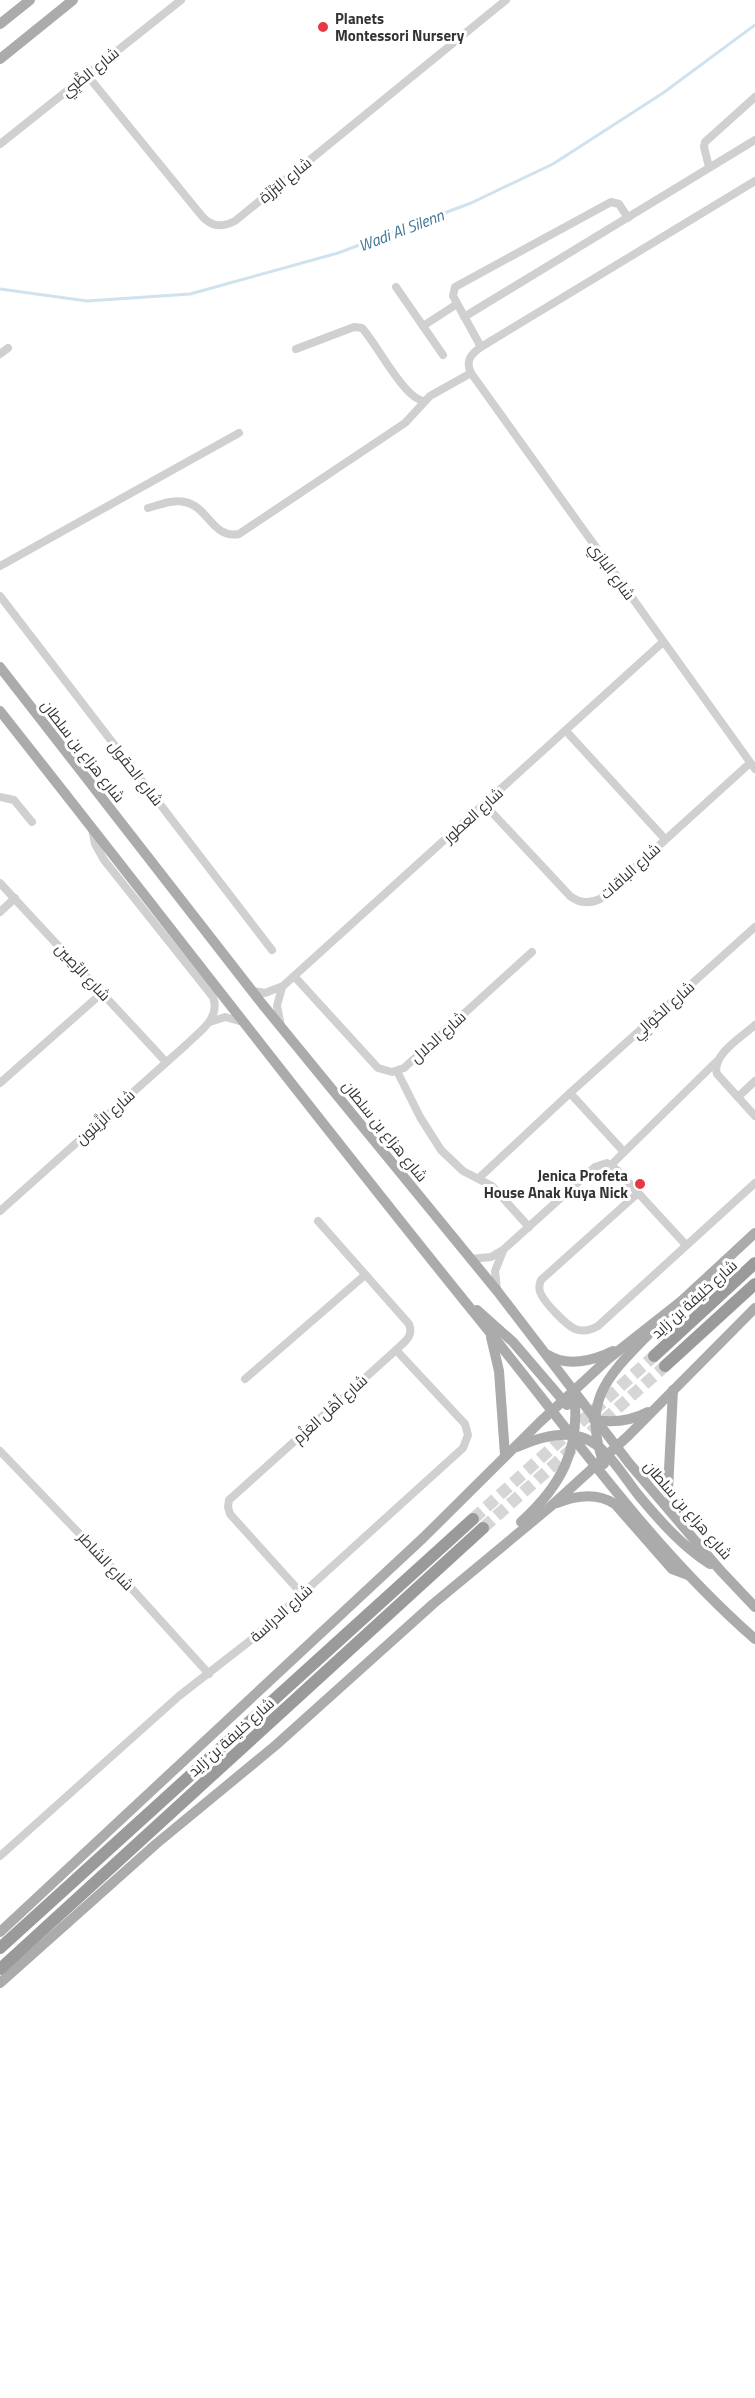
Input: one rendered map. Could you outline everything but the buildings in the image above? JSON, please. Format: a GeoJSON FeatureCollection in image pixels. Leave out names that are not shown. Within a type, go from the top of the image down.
{"type":"FeatureCollection","features":[{"type":"Feature","properties":{"kind":"highway","name":"شارع خليفة بن زايد"},"geometry":{"type":"LineString","coordinates":[[654,1356],[755,1263]]}},
{"type":"Feature","properties":{"kind":"highway","name":"شارع خليفة بن زايد"},"geometry":{"type":"LineString","coordinates":[[664,1366],[755,1284]]}},
{"type":"Feature","properties":{"kind":"highway","name":"شارع خليفة بن زايد"},"geometry":{"type":"LineString","coordinates":[[0,1948],[473,1519]]}},
{"type":"Feature","properties":{"kind":"highway","name":"شارع خليفة بن زايد"},"geometry":{"type":"LineString","coordinates":[[0,1969],[483,1528]]}},
{"type":"Feature","properties":{"kind":"main road"},"geometry":{"type":"LineString","coordinates":[[0,24],[30,0]]}},
{"type":"Feature","properties":{"kind":"main road"},"geometry":{"type":"LineString","coordinates":[[0,59],[73,0]]}},
{"type":"Feature","properties":{"kind":"main road","name":"شارع هزاع بن سلطان"},"geometry":{"type":"LineString","coordinates":[[0,667],[253,991],[498,1292],[616,1448],[720,1570],[755,1607]]}},
{"type":"Feature","properties":{"kind":"main road"},"geometry":{"type":"LineString","coordinates":[[0,711],[410,1235],[572,1435],[642,1499],[684,1545],[720,1570]]}},
{"type":"Feature","properties":{"kind":"main road"},"geometry":{"type":"LineString","coordinates":[[755,1233],[679,1303],[611,1373],[600,1396],[596,1420],[598,1446],[602,1460],[622,1498],[688,1575],[755,1639]]}},
{"type":"Feature","properties":{"kind":"main road"},"geometry":{"type":"LineString","coordinates":[[464,1300],[503,1332],[575,1412],[596,1420],[628,1420],[656,1408]]}},
{"type":"Feature","properties":{"kind":"main road"},"geometry":{"type":"LineString","coordinates":[[543,1351],[561,1361],[582,1361],[601,1356],[618,1348],[679,1303]]}},
{"type":"Feature","properties":{"kind":"main road"},"geometry":{"type":"LineString","coordinates":[[0,1932],[423,1538],[552,1411],[609,1359],[679,1303]]}},
{"type":"Feature","properties":{"kind":"main road"},"geometry":{"type":"LineString","coordinates":[[0,1983],[156,1844],[321,1706],[433,1604],[550,1507],[616,1448],[755,1308]]}},
{"type":"Feature","properties":{"kind":"main road"},"geometry":{"type":"LineString","coordinates":[[489,1331],[499,1371],[508,1453]]}},
{"type":"Feature","properties":{"kind":"main road"},"geometry":{"type":"LineString","coordinates":[[673,1390],[670,1498],[710,1551],[720,1570]]}},
{"type":"Feature","properties":{"kind":"main road"},"geometry":{"type":"LineString","coordinates":[[433,1604],[554,1488],[565,1470],[575,1412],[574,1392]]}},
{"type":"Feature","properties":{"kind":"main road"},"geometry":{"type":"LineString","coordinates":[[508,1453],[548,1436],[572,1435],[585,1438],[598,1446]]}},
{"type":"Feature","properties":{"kind":"main road"},"geometry":{"type":"LineString","coordinates":[[550,1507],[572,1498],[600,1496],[615,1504],[672,1569],[679,1574],[688,1575]]}},
{"type":"Feature","properties":{"kind":"street","name":"شارع الظَّبِي"},"geometry":{"type":"LineString","coordinates":[[0,144],[181,0]]}},
{"type":"Feature","properties":{"kind":"street","name":"شارع البَرْزَة"},"geometry":{"type":"LineString","coordinates":[[87,75],[203,219],[214,226],[222,226],[238,218],[506,0]]}},
{"type":"Feature","properties":{"kind":"street"},"geometry":{"type":"LineString","coordinates":[[709,167],[705,142],[755,97]]}},
{"type":"Feature","properties":{"kind":"street"},"geometry":{"type":"LineString","coordinates":[[464,317],[755,140]]}},
{"type":"Feature","properties":{"kind":"street"},"geometry":{"type":"LineString","coordinates":[[148,507],[173,501],[185,502],[200,510],[218,530],[228,535],[239,534],[405,423],[424,401],[471,373],[469,360],[481,347],[755,181]]}},
{"type":"Feature","properties":{"kind":"street"},"geometry":{"type":"LineString","coordinates":[[481,347],[457,304],[453,293],[458,285],[611,202],[619,204],[628,218]]}},
{"type":"Feature","properties":{"kind":"street"},"geometry":{"type":"LineString","coordinates":[[396,287],[443,355]]}},
{"type":"Feature","properties":{"kind":"street"},"geometry":{"type":"LineString","coordinates":[[423,326],[457,304]]}},
{"type":"Feature","properties":{"kind":"street"},"geometry":{"type":"LineString","coordinates":[[296,349],[354,327],[362,328],[416,400],[424,401]]}},
{"type":"Feature","properties":{"kind":"street"},"geometry":{"type":"LineString","coordinates":[[0,354],[8,348]]}},
{"type":"Feature","properties":{"kind":"street","name":"شارع البازي"},"geometry":{"type":"LineString","coordinates":[[471,373],[752,766]]}},
{"type":"Feature","properties":{"kind":"street"},"geometry":{"type":"LineString","coordinates":[[0,566],[239,433]]}},
{"type":"Feature","properties":{"kind":"street","name":"شارع الحقول"},"geometry":{"type":"LineString","coordinates":[[0,596],[272,950]]}},
{"type":"Feature","properties":{"kind":"street","name":"شارع العطور"},"geometry":{"type":"LineString","coordinates":[[283,986],[663,642]]}},
{"type":"Feature","properties":{"kind":"street"},"geometry":{"type":"LineString","coordinates":[[566,731],[665,839]]}},
{"type":"Feature","properties":{"kind":"street","name":"شارع الباقات"},"geometry":{"type":"LineString","coordinates":[[485,805],[570,896],[584,902],[600,899],[665,839],[752,766]]}},
{"type":"Feature","properties":{"kind":"street"},"geometry":{"type":"LineString","coordinates":[[0,797],[9,797],[14,800],[32,822]]}},
{"type":"Feature","properties":{"kind":"street"},"geometry":{"type":"LineString","coordinates":[[91,826],[95,844],[104,860],[213,997],[215,1013],[209,1022]]}},
{"type":"Feature","properties":{"kind":"street","name":"شارع الرَّصِين"},"geometry":{"type":"LineString","coordinates":[[0,883],[166,1062]]}},
{"type":"Feature","properties":{"kind":"street"},"geometry":{"type":"LineString","coordinates":[[0,912],[15,898]]}},
{"type":"Feature","properties":{"kind":"street","name":"شارع الخَوَالِي"},"geometry":{"type":"LineString","coordinates":[[479,1178],[755,927]]}},
{"type":"Feature","properties":{"kind":"street","name":"شارع الدلال"},"geometry":{"type":"LineString","coordinates":[[294,976],[378,1068],[387,1072],[397,1071],[404,1068],[532,952]]}},
{"type":"Feature","properties":{"kind":"street"},"geometry":{"type":"LineString","coordinates":[[253,991],[265,993],[283,986]]}},
{"type":"Feature","properties":{"kind":"street"},"geometry":{"type":"LineString","coordinates":[[281,1026],[277,1006],[283,986]]}},
{"type":"Feature","properties":{"kind":"street"},"geometry":{"type":"LineString","coordinates":[[0,1083],[102,993]]}},
{"type":"Feature","properties":{"kind":"street"},"geometry":{"type":"LineString","coordinates":[[209,1022],[225,1017],[240,1020],[247,1025]]}},
{"type":"Feature","properties":{"kind":"street","name":"شارع الزَّيتون"},"geometry":{"type":"LineString","coordinates":[[0,1212],[209,1022]]}},
{"type":"Feature","properties":{"kind":"street"},"geometry":{"type":"LineString","coordinates":[[611,1165],[755,1025]]}},
{"type":"Feature","properties":{"kind":"street"},"geometry":{"type":"LineString","coordinates":[[717,1061],[717,1074],[755,1116]]}},
{"type":"Feature","properties":{"kind":"street"},"geometry":{"type":"LineString","coordinates":[[397,1071],[420,1118],[441,1150],[462,1171],[492,1186],[529,1227]]}},
{"type":"Feature","properties":{"kind":"street"},"geometry":{"type":"LineString","coordinates":[[738,1097],[755,1081]]}},
{"type":"Feature","properties":{"kind":"street"},"geometry":{"type":"LineString","coordinates":[[570,1093],[624,1152]]}},
{"type":"Feature","properties":{"kind":"street"},"geometry":{"type":"LineString","coordinates":[[470,1259],[491,1257],[503,1250],[595,1167],[602,1164],[611,1165],[686,1245]]}},
{"type":"Feature","properties":{"kind":"street"},"geometry":{"type":"LineString","coordinates":[[638,1193],[541,1280],[539,1287],[541,1294],[565,1323],[581,1330],[598,1326],[755,1183]]}},
{"type":"Feature","properties":{"kind":"street","name":"شارع أهْل العَزْم"},"geometry":{"type":"LineString","coordinates":[[302,1594],[230,1514],[229,1500],[409,1338],[411,1327],[318,1221]]}},
{"type":"Feature","properties":{"kind":"street"},"geometry":{"type":"LineString","coordinates":[[498,1292],[495,1270],[503,1250]]}},
{"type":"Feature","properties":{"kind":"street"},"geometry":{"type":"LineString","coordinates":[[245,1379],[365,1275]]}},
{"type":"Feature","properties":{"kind":"street","name":"شارع الدراسة"},"geometry":{"type":"LineString","coordinates":[[0,1856],[179,1696],[233,1656],[460,1451],[467,1442],[468,1432],[463,1422],[396,1350]]}},
{"type":"Feature","properties":{"kind":"street","name":"شارع الشاطر"},"geometry":{"type":"LineString","coordinates":[[0,1451],[123,1579],[209,1674]]}},
{"type":"Feature","properties":{"kind":"waterway","name":"Wadi Al Silenn"},"geometry":{"type":"LineString","coordinates":[[0,289],[87,301],[190,294],[338,253],[471,203],[553,164],[663,93],[755,25]]}},
{"type":"Feature","properties":{"kind":"tunnel"},"geometry":{"type":"LineString","coordinates":[[473,1519],[654,1356]]}},
{"type":"Feature","properties":{"kind":"tunnel"},"geometry":{"type":"LineString","coordinates":[[483,1528],[665,1366]]}},
{"type":"Feature","properties":{"kind":"place","name":"Planets Montessori Nursery"},"geometry":{"type":"Point","coordinates":[323,27]}},
{"type":"Feature","properties":{"kind":"place","name":"Jenica Profeta House Anak Kuya Nick"},"geometry":{"type":"Point","coordinates":[640,1184]}}]}
